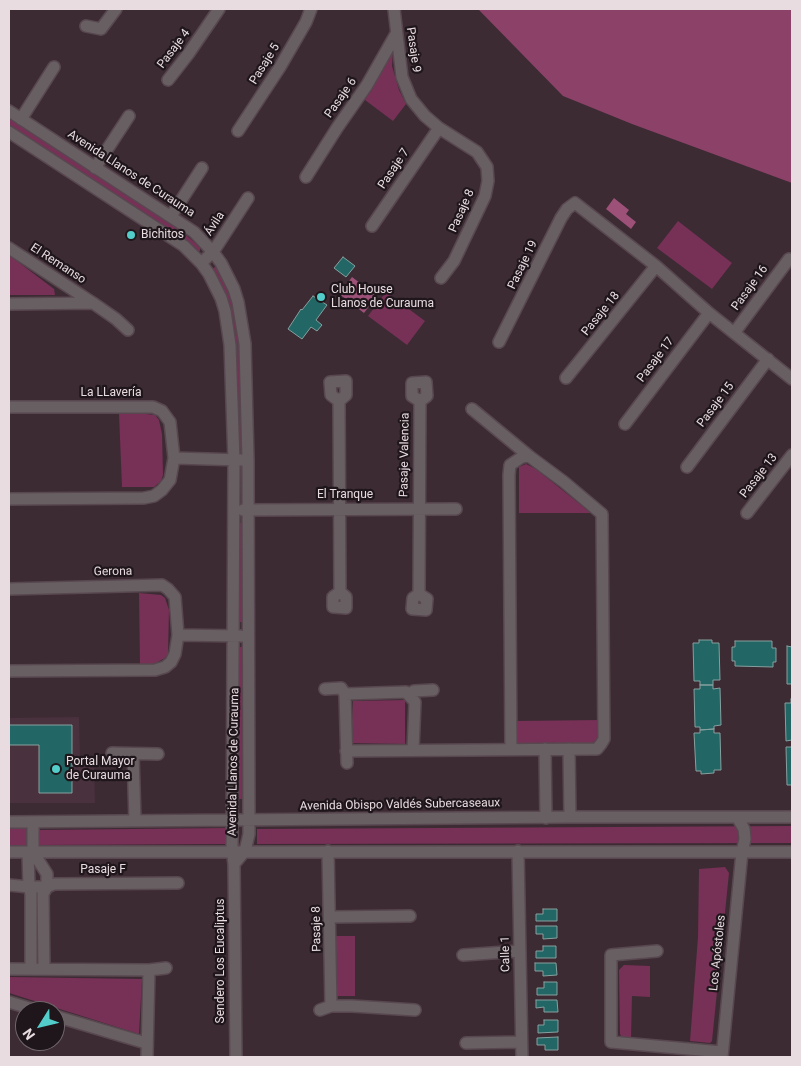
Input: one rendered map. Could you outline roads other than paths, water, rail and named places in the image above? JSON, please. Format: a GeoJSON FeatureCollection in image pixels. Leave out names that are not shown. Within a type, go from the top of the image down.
{"type":"FeatureCollection","features":[{"type":"Feature","properties":{"kind":"street"},"geometry":{"type":"LineString","coordinates":[[86,26],[101,29],[116,9]]}},
{"type":"Feature","properties":{"kind":"street","name":"Pasaje 4"},"geometry":{"type":"LineString","coordinates":[[168,80],[219,9]]}},
{"type":"Feature","properties":{"kind":"street","name":"Pasaje 5"},"geometry":{"type":"LineString","coordinates":[[238,131],[280,67],[306,22],[311,9]]}},
{"type":"Feature","properties":{"kind":"street","name":"Pasaje 9"},"geometry":{"type":"LineString","coordinates":[[394,9],[402,77],[412,99],[425,116],[439,128],[477,152]]}},
{"type":"Feature","properties":{"kind":"street","name":"Pasaje 6"},"geometry":{"type":"LineString","coordinates":[[306,177],[336,128],[367,85],[396,34]]}},
{"type":"Feature","properties":{"kind":"street"},"geometry":{"type":"LineString","coordinates":[[21,119],[54,66]]}},
{"type":"Feature","properties":{"kind":"street","name":"Avenida Llanos de Curauma"},"geometry":{"type":"LineString","coordinates":[[9,111],[194,232],[221,263],[234,289],[241,316],[245,344],[249,510],[249,834],[245,851],[234,864]]}},
{"type":"Feature","properties":{"kind":"street"},"geometry":{"type":"LineString","coordinates":[[95,168],[129,116]]}},
{"type":"Feature","properties":{"kind":"street","name":"Pasaje 7"},"geometry":{"type":"LineString","coordinates":[[372,226],[439,128]]}},
{"type":"Feature","properties":{"kind":"street","name":"Avenida Llanos de Curauma"},"geometry":{"type":"LineString","coordinates":[[9,132],[174,238],[193,254],[215,286],[226,318],[230,345],[234,460],[234,864]]}},
{"type":"Feature","properties":{"kind":"street","name":"Pasaje 8"},"geometry":{"type":"LineString","coordinates":[[441,278],[454,261],[485,196],[488,181],[487,167],[477,152]]}},
{"type":"Feature","properties":{"kind":"street"},"geometry":{"type":"LineString","coordinates":[[171,216],[202,168]]}},
{"type":"Feature","properties":{"kind":"street","name":"Ávila"},"geometry":{"type":"LineString","coordinates":[[201,263],[213,252],[248,198]]}},
{"type":"Feature","properties":{"kind":"street","name":"Pasaje 19"},"geometry":{"type":"LineString","coordinates":[[499,342],[561,218],[567,209],[575,203],[656,266]]}},
{"type":"Feature","properties":{"kind":"street","name":"El Remanso"},"geometry":{"type":"LineString","coordinates":[[9,248],[116,318],[128,330]]}},
{"type":"Feature","properties":{"kind":"street","name":"Pasaje 16"},"geometry":{"type":"LineString","coordinates":[[734,333],[789,259]]}},
{"type":"Feature","properties":{"kind":"street"},"geometry":{"type":"LineString","coordinates":[[656,266],[709,314],[792,379]]}},
{"type":"Feature","properties":{"kind":"street","name":"Pasaje 18"},"geometry":{"type":"LineString","coordinates":[[566,378],[656,266]]}},
{"type":"Feature","properties":{"kind":"street","name":"El Remanso"},"geometry":{"type":"LineString","coordinates":[[9,304],[93,303]]}},
{"type":"Feature","properties":{"kind":"street","name":"Pasaje 17"},"geometry":{"type":"LineString","coordinates":[[625,424],[709,314]]}},
{"type":"Feature","properties":{"kind":"street","name":"Pasaje 15"},"geometry":{"type":"LineString","coordinates":[[687,467],[768,359]]}},
{"type":"Feature","properties":{"kind":"street"},"geometry":{"type":"LineString","coordinates":[[339,401],[340,592]]}},
{"type":"Feature","properties":{"kind":"street","name":"Pasaje Valencia"},"geometry":{"type":"LineString","coordinates":[[419,594],[420,402]]}},
{"type":"Feature","properties":{"kind":"street","name":"La LLavería"},"geometry":{"type":"LineString","coordinates":[[9,407],[153,407],[162,411],[170,422],[174,458],[170,480],[154,496],[144,498],[9,499]]}},
{"type":"Feature","properties":{"kind":"street"},"geometry":{"type":"LineString","coordinates":[[325,688],[341,688],[345,694],[346,757],[413,750],[597,748],[604,739],[602,514],[472,409]]}},
{"type":"Feature","properties":{"kind":"street","name":"Pasaje 13"},"geometry":{"type":"LineString","coordinates":[[748,513],[792,455]]}},
{"type":"Feature","properties":{"kind":"street"},"geometry":{"type":"LineString","coordinates":[[511,749],[509,475],[510,465],[522,457],[529,456]]}},
{"type":"Feature","properties":{"kind":"street"},"geometry":{"type":"LineString","coordinates":[[174,458],[248,460]]}},
{"type":"Feature","properties":{"kind":"street","name":"El Tranque"},"geometry":{"type":"LineString","coordinates":[[234,510],[456,508]]}},
{"type":"Feature","properties":{"kind":"street","name":"Gerona"},"geometry":{"type":"LineString","coordinates":[[9,589],[162,585],[175,597],[178,635],[175,654],[171,662],[165,667],[155,670],[9,671]]}},
{"type":"Feature","properties":{"kind":"street"},"geometry":{"type":"LineString","coordinates":[[178,635],[249,637]]}},
{"type":"Feature","properties":{"kind":"street"},"geometry":{"type":"LineString","coordinates":[[410,695],[414,691],[433,690]]}},
{"type":"Feature","properties":{"kind":"street"},"geometry":{"type":"LineString","coordinates":[[345,694],[406,692],[410,695],[415,702],[413,750]]}},
{"type":"Feature","properties":{"kind":"street"},"geometry":{"type":"LineString","coordinates":[[545,749],[546,818]]}},
{"type":"Feature","properties":{"kind":"street"},"geometry":{"type":"LineString","coordinates":[[569,749],[570,817]]}},
{"type":"Feature","properties":{"kind":"street"},"geometry":{"type":"LineString","coordinates":[[112,753],[158,754]]}},
{"type":"Feature","properties":{"kind":"street"},"geometry":{"type":"LineString","coordinates":[[134,754],[135,821]]}},
{"type":"Feature","properties":{"kind":"street","name":"Los Apóstoles"},"geometry":{"type":"LineString","coordinates":[[722,1055],[744,844],[744,832],[737,817]]}},
{"type":"Feature","properties":{"kind":"street","name":"Avenida Obispo Valdés Subercaseaux"},"geometry":{"type":"LineString","coordinates":[[9,822],[792,817]]}},
{"type":"Feature","properties":{"kind":"street"},"geometry":{"type":"LineString","coordinates":[[32,968],[32,894],[30,887],[33,822]]}},
{"type":"Feature","properties":{"kind":"street","name":"Pasaje 8"},"geometry":{"type":"LineString","coordinates":[[328,851],[331,1006]]}},
{"type":"Feature","properties":{"kind":"street","name":"Calle 1"},"geometry":{"type":"LineString","coordinates":[[518,851],[522,1057]]}},
{"type":"Feature","properties":{"kind":"street"},"geometry":{"type":"LineString","coordinates":[[9,852],[792,852]]}},
{"type":"Feature","properties":{"kind":"street"},"geometry":{"type":"LineString","coordinates":[[31,852],[47,874],[47,887],[43,894],[44,968]]}},
{"type":"Feature","properties":{"kind":"street","name":"Sendero Los Eucaliptus"},"geometry":{"type":"LineString","coordinates":[[234,864],[236,1057]]}},
{"type":"Feature","properties":{"kind":"street","name":"Pasaje F"},"geometry":{"type":"LineString","coordinates":[[9,884],[47,887],[54,884],[178,883]]}},
{"type":"Feature","properties":{"kind":"street"},"geometry":{"type":"LineString","coordinates":[[330,916],[410,916]]}},
{"type":"Feature","properties":{"kind":"street"},"geometry":{"type":"LineString","coordinates":[[463,954],[520,951]]}},
{"type":"Feature","properties":{"kind":"street"},"geometry":{"type":"LineString","coordinates":[[657,951],[611,955],[611,1042],[722,1055]]}},
{"type":"Feature","properties":{"kind":"street"},"geometry":{"type":"LineString","coordinates":[[9,969],[149,970],[166,968]]}},
{"type":"Feature","properties":{"kind":"street"},"geometry":{"type":"LineString","coordinates":[[147,1057],[149,970]]}},
{"type":"Feature","properties":{"kind":"street"},"geometry":{"type":"LineString","coordinates":[[320,1010],[331,1006],[415,1010]]}},
{"type":"Feature","properties":{"kind":"street"},"geometry":{"type":"LineString","coordinates":[[65,1019],[146,1043]]}},
{"type":"Feature","properties":{"kind":"street"},"geometry":{"type":"LineString","coordinates":[[466,1043],[521,1042]]}},
{"type":"Feature","properties":{"kind":"place","name":"Bichitos"},"geometry":{"type":"Point","coordinates":[131,235]}},
{"type":"Feature","properties":{"kind":"place","name":"Club House Llanos de Curauma"},"geometry":{"type":"Point","coordinates":[321,297]}},
{"type":"Feature","properties":{"kind":"place","name":"Portal Mayor de Curauma"},"geometry":{"type":"Point","coordinates":[56,769]}}]}
